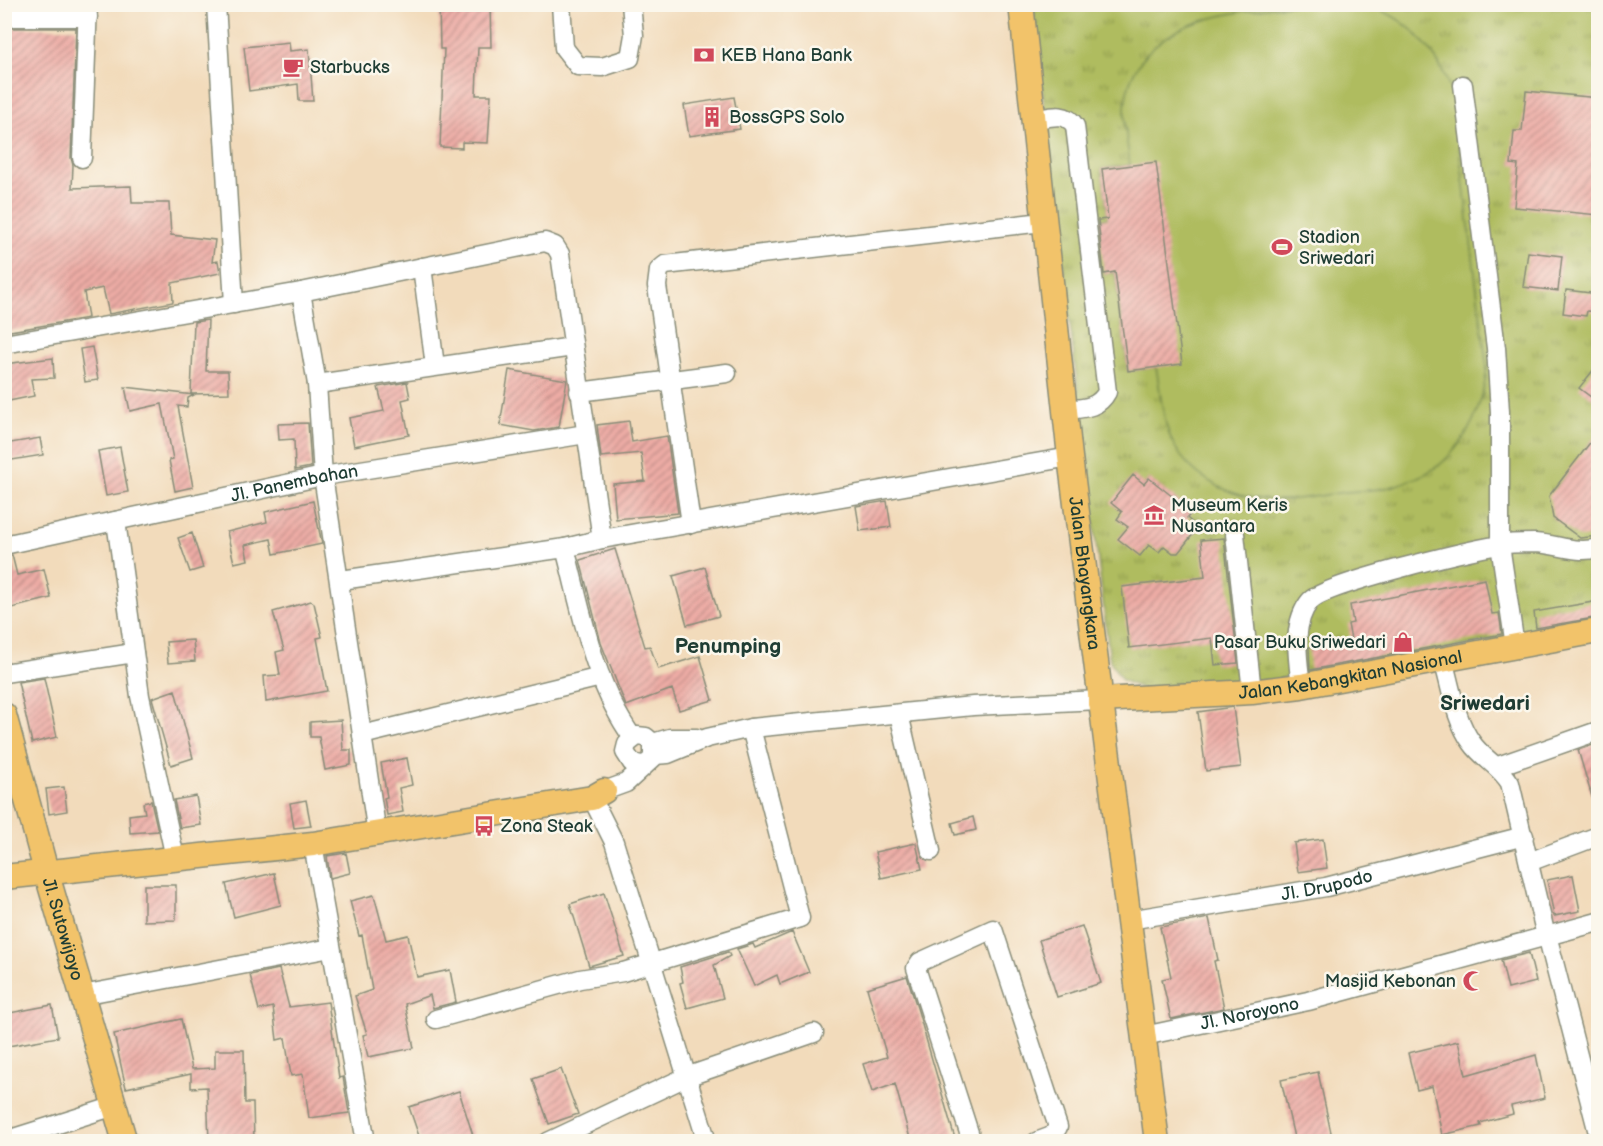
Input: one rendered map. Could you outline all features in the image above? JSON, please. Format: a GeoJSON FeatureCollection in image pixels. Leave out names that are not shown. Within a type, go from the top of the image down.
{"type":"FeatureCollection","features":[{"type":"Feature","properties":{"kind":"main road","name":"Jalan Bhayangkara"},"geometry":{"type":"LineString","coordinates":[[1021,4],[1064,410],[1157,1142]]}},
{"type":"Feature","properties":{"kind":"main road","name":"Jalan Kebangkitan Nasional"},"geometry":{"type":"LineString","coordinates":[[1100,700],[1251,692],[1301,686],[1599,631]]}},
{"type":"Feature","properties":{"kind":"main road","name":"Jl. Sutowijoyo"},"geometry":{"type":"LineString","coordinates":[[4,715],[45,871],[125,1142]]}},
{"type":"Feature","properties":{"kind":"main road"},"geometry":{"type":"LineString","coordinates":[[4,877],[313,844],[598,795]]}},
{"type":"Feature","properties":{"kind":"street"},"geometry":{"type":"LineString","coordinates":[[216,4],[234,304]]}},
{"type":"Feature","properties":{"kind":"street"},"geometry":{"type":"LineString","coordinates":[[561,4],[564,48],[578,66],[602,67],[630,58],[634,35],[631,4]]}},
{"type":"Feature","properties":{"kind":"street"},"geometry":{"type":"LineString","coordinates":[[4,17],[85,11],[82,158]]}},
{"type":"Feature","properties":{"kind":"street"},"geometry":{"type":"LineString","coordinates":[[1463,85],[1496,348],[1500,412],[1500,545],[1515,646]]}},
{"type":"Feature","properties":{"kind":"street"},"geometry":{"type":"LineString","coordinates":[[1032,120],[1062,115],[1071,118],[1075,126],[1107,392],[1102,402],[1091,407],[1064,410]]}},
{"type":"Feature","properties":{"kind":"street"},"geometry":{"type":"LineString","coordinates":[[690,524],[657,286],[659,270],[674,262],[1043,222]]}},
{"type":"Feature","properties":{"kind":"street"},"geometry":{"type":"LineString","coordinates":[[4,344],[301,292],[545,242],[555,246],[560,254],[602,539]]}},
{"type":"Feature","properties":{"kind":"street"},"geometry":{"type":"LineString","coordinates":[[422,267],[435,366]]}},
{"type":"Feature","properties":{"kind":"street"},"geometry":{"type":"LineString","coordinates":[[301,292],[317,384],[323,476],[341,580],[377,834]]}},
{"type":"Feature","properties":{"kind":"street"},"geometry":{"type":"LineString","coordinates":[[317,384],[573,348]]}},
{"type":"Feature","properties":{"kind":"street"},"geometry":{"type":"LineString","coordinates":[[579,392],[727,373]]}},
{"type":"Feature","properties":{"kind":"street","name":"Jl. Panembahan"},"geometry":{"type":"LineString","coordinates":[[4,545],[323,476],[586,434]]}},
{"type":"Feature","properties":{"kind":"street"},"geometry":{"type":"LineString","coordinates":[[341,580],[565,548],[602,539],[1070,457]]}},
{"type":"Feature","properties":{"kind":"street"},"geometry":{"type":"LineString","coordinates":[[116,521],[145,725],[175,858]]}},
{"type":"Feature","properties":{"kind":"street"},"geometry":{"type":"LineString","coordinates":[[1235,534],[1251,692]]}},
{"type":"Feature","properties":{"kind":"street"},"geometry":{"type":"LineString","coordinates":[[1301,686],[1297,643],[1302,613],[1312,599],[1337,586],[1500,545],[1537,543],[1575,551],[1599,548]]}},
{"type":"Feature","properties":{"kind":"street"},"geometry":{"type":"LineString","coordinates":[[565,548],[600,677],[615,710],[633,738],[642,736],[645,756],[626,783],[598,795],[707,1142]]}},
{"type":"Feature","properties":{"kind":"street"},"geometry":{"type":"LineString","coordinates":[[4,673],[134,653]]}},
{"type":"Feature","properties":{"kind":"street"},"geometry":{"type":"LineString","coordinates":[[1443,660],[1465,733],[1480,753],[1498,766],[1514,793],[1546,935],[1599,1133]]}},
{"type":"Feature","properties":{"kind":"street"},"geometry":{"type":"LineString","coordinates":[[362,735],[600,677]]}},
{"type":"Feature","properties":{"kind":"street"},"geometry":{"type":"LineString","coordinates":[[645,756],[668,754],[707,738],[751,728],[973,706],[1100,700]]}},
{"type":"Feature","properties":{"kind":"street"},"geometry":{"type":"LineString","coordinates":[[899,714],[931,851]]}},
{"type":"Feature","properties":{"kind":"street"},"geometry":{"type":"LineString","coordinates":[[436,1019],[580,980],[623,972],[800,918],[751,728]]}},
{"type":"Feature","properties":{"kind":"street"},"geometry":{"type":"LineString","coordinates":[[1498,766],[1599,731]]}},
{"type":"Feature","properties":{"kind":"street","name":"Jl. Drupodo"},"geometry":{"type":"LineString","coordinates":[[1129,920],[1326,887],[1524,836]]}},
{"type":"Feature","properties":{"kind":"street"},"geometry":{"type":"LineString","coordinates":[[1529,862],[1599,836]]}},
{"type":"Feature","properties":{"kind":"street"},"geometry":{"type":"LineString","coordinates":[[313,844],[366,1142]]}},
{"type":"Feature","properties":{"kind":"street","name":"Jl. Noroyono"},"geometry":{"type":"LineString","coordinates":[[1144,1036],[1308,1001],[1599,922]]}},
{"type":"Feature","properties":{"kind":"street"},"geometry":{"type":"LineString","coordinates":[[972,1142],[916,968],[920,962],[993,929],[1058,1127],[1052,1136],[1036,1142]]}},
{"type":"Feature","properties":{"kind":"street"},"geometry":{"type":"LineString","coordinates":[[82,995],[331,948]]}},
{"type":"Feature","properties":{"kind":"street"},"geometry":{"type":"LineString","coordinates":[[548,1142],[686,1077],[814,1032]]}},
{"type":"Feature","properties":{"kind":"street"},"geometry":{"type":"LineString","coordinates":[[4,1140],[115,1106]]}},
{"type":"Feature","properties":{"kind":"green space","name":"Stadion Sriwedari"},"geometry":{"type":"Polygon","coordinates":[[[1347,3],[1380,10],[1407,26],[1419,37],[1439,63],[1452,93],[1487,368],[1479,407],[1474,419],[1462,441],[1444,461],[1432,469],[1411,480],[1390,487],[1299,499],[1265,500],[1242,496],[1209,481],[1190,466],[1175,447],[1165,418],[1156,367],[1128,371],[1115,273],[1097,274],[1090,221],[1108,218],[1102,169],[1130,165],[1125,119],[1127,92],[1137,68],[1151,49],[1170,35],[1192,24],[1241,12],[1289,5],[1347,3]]]}},
{"type":"Feature","properties":{"kind":"green space"},"geometry":{"type":"Polygon","coordinates":[[[1035,4],[1598,5],[1598,622],[1272,680],[1143,689],[1122,680],[1110,661],[1034,19],[1035,4]]]}},
{"type":"Feature","properties":{"kind":"building"},"geometry":{"type":"Polygon","coordinates":[[[439,4],[490,4],[491,47],[478,47],[476,95],[491,95],[488,143],[462,142],[462,148],[440,147],[444,49],[440,49],[439,4]]]}},
{"type":"Feature","properties":{"kind":"building"},"geometry":{"type":"Polygon","coordinates":[[[4,28],[76,28],[72,188],[131,186],[132,203],[169,203],[171,235],[215,240],[212,262],[218,261],[220,273],[172,283],[173,302],[109,314],[103,288],[84,292],[88,318],[4,332],[4,28]]]}},
{"type":"Feature","properties":{"kind":"building"},"geometry":{"type":"Polygon","coordinates":[[[289,42],[290,51],[309,49],[313,101],[299,101],[298,84],[249,91],[244,47],[289,42]]]}},
{"type":"Feature","properties":{"kind":"building"},"geometry":{"type":"Polygon","coordinates":[[[1526,91],[1599,98],[1599,215],[1514,207],[1518,165],[1511,164],[1514,131],[1522,131],[1526,91]]]}},
{"type":"Feature","properties":{"kind":"building","name":"BossGPS Solo"},"geometry":{"type":"Polygon","coordinates":[[[734,97],[740,129],[689,136],[684,105],[734,97]]]}},
{"type":"Feature","properties":{"kind":"building"},"geometry":{"type":"Polygon","coordinates":[[[1156,162],[1182,364],[1128,371],[1115,272],[1104,274],[1098,220],[1108,219],[1102,169],[1156,162]]]}},
{"type":"Feature","properties":{"kind":"building"},"geometry":{"type":"Polygon","coordinates":[[[1528,252],[1562,256],[1558,291],[1523,287],[1528,252]]]}},
{"type":"Feature","properties":{"kind":"building"},"geometry":{"type":"Polygon","coordinates":[[[1566,290],[1599,294],[1599,312],[1587,311],[1586,316],[1563,313],[1566,290]]]}},
{"type":"Feature","properties":{"kind":"building"},"geometry":{"type":"Polygon","coordinates":[[[208,320],[206,371],[228,371],[229,393],[191,394],[194,322],[208,320]]]}},
{"type":"Feature","properties":{"kind":"building"},"geometry":{"type":"Polygon","coordinates":[[[92,347],[98,380],[85,382],[80,349],[92,347]]]}},
{"type":"Feature","properties":{"kind":"building"},"geometry":{"type":"Polygon","coordinates":[[[53,358],[54,378],[31,379],[34,396],[4,402],[4,364],[53,358]]]}},
{"type":"Feature","properties":{"kind":"building"},"geometry":{"type":"Polygon","coordinates":[[[1599,363],[1599,403],[1579,388],[1599,363]]]}},
{"type":"Feature","properties":{"kind":"building"},"geometry":{"type":"Polygon","coordinates":[[[509,370],[567,380],[559,427],[534,431],[500,425],[509,370]]]}},
{"type":"Feature","properties":{"kind":"building"},"geometry":{"type":"Polygon","coordinates":[[[407,382],[410,398],[402,400],[409,435],[354,446],[349,418],[384,411],[378,387],[407,382]]]}},
{"type":"Feature","properties":{"kind":"building"},"geometry":{"type":"Polygon","coordinates":[[[125,387],[194,395],[188,398],[187,407],[178,406],[193,487],[175,491],[169,460],[173,459],[162,404],[130,411],[125,387]]]}},
{"type":"Feature","properties":{"kind":"building"},"geometry":{"type":"Polygon","coordinates":[[[629,421],[632,442],[667,436],[678,513],[616,519],[613,484],[645,481],[641,453],[601,457],[597,425],[629,421]]]}},
{"type":"Feature","properties":{"kind":"building"},"geometry":{"type":"Polygon","coordinates":[[[308,423],[311,467],[295,470],[294,439],[279,440],[278,424],[308,423]]]}},
{"type":"Feature","properties":{"kind":"building"},"geometry":{"type":"Polygon","coordinates":[[[1599,431],[1599,536],[1580,538],[1553,518],[1549,496],[1599,431]]]}},
{"type":"Feature","properties":{"kind":"building"},"geometry":{"type":"Polygon","coordinates":[[[40,438],[43,455],[6,461],[4,444],[40,438]]]}},
{"type":"Feature","properties":{"kind":"building"},"geometry":{"type":"Polygon","coordinates":[[[120,447],[128,492],[106,496],[98,451],[120,447]]]}},
{"type":"Feature","properties":{"kind":"building","name":"Museum Keris Nusantara"},"geometry":{"type":"Polygon","coordinates":[[[1133,475],[1144,484],[1149,478],[1192,512],[1187,518],[1198,528],[1178,553],[1173,553],[1164,546],[1159,552],[1149,545],[1140,556],[1118,539],[1128,527],[1117,519],[1122,512],[1111,503],[1133,475]]]}},
{"type":"Feature","properties":{"kind":"building"},"geometry":{"type":"Polygon","coordinates":[[[313,501],[322,544],[274,554],[271,539],[245,545],[248,560],[234,563],[227,532],[267,522],[265,512],[313,501]]]}},
{"type":"Feature","properties":{"kind":"building"},"geometry":{"type":"Polygon","coordinates":[[[887,501],[891,527],[860,531],[856,506],[887,501]]]}},
{"type":"Feature","properties":{"kind":"building"},"geometry":{"type":"Polygon","coordinates":[[[192,533],[203,568],[190,572],[178,538],[192,533]]]}},
{"type":"Feature","properties":{"kind":"building"},"geometry":{"type":"Polygon","coordinates":[[[1224,538],[1238,663],[1215,665],[1212,638],[1129,648],[1122,587],[1205,577],[1201,540],[1224,538]]]}},
{"type":"Feature","properties":{"kind":"building"},"geometry":{"type":"Polygon","coordinates":[[[615,549],[645,647],[650,646],[658,669],[700,656],[713,700],[679,710],[672,689],[626,706],[601,643],[580,560],[615,549]]]}},
{"type":"Feature","properties":{"kind":"building"},"geometry":{"type":"Polygon","coordinates":[[[12,555],[17,575],[44,569],[51,598],[4,610],[4,556],[12,555]]]}},
{"type":"Feature","properties":{"kind":"building"},"geometry":{"type":"Polygon","coordinates":[[[705,567],[719,616],[687,625],[673,576],[705,567]]]}},
{"type":"Feature","properties":{"kind":"building"},"geometry":{"type":"Polygon","coordinates":[[[1485,579],[1492,614],[1499,613],[1502,634],[1310,670],[1309,647],[1351,640],[1348,624],[1353,623],[1350,605],[1485,579]]]}},
{"type":"Feature","properties":{"kind":"building"},"geometry":{"type":"Polygon","coordinates":[[[311,601],[314,603],[322,637],[317,638],[327,691],[266,702],[264,676],[280,675],[276,652],[284,650],[273,612],[311,601]]]}},
{"type":"Feature","properties":{"kind":"building"},"geometry":{"type":"Polygon","coordinates":[[[1599,601],[1599,617],[1536,628],[1534,612],[1599,601]]]}},
{"type":"Feature","properties":{"kind":"building"},"geometry":{"type":"Polygon","coordinates":[[[193,640],[195,661],[168,663],[166,642],[193,640]]]}},
{"type":"Feature","properties":{"kind":"building"},"geometry":{"type":"Polygon","coordinates":[[[44,678],[57,737],[32,743],[18,682],[44,678]]]}},
{"type":"Feature","properties":{"kind":"building"},"geometry":{"type":"Polygon","coordinates":[[[175,690],[193,758],[171,765],[152,698],[175,690]]]}},
{"type":"Feature","properties":{"kind":"building"},"geometry":{"type":"Polygon","coordinates":[[[1233,707],[1241,767],[1206,771],[1198,712],[1233,707]]]}},
{"type":"Feature","properties":{"kind":"building"},"geometry":{"type":"Polygon","coordinates":[[[341,720],[343,750],[351,750],[351,765],[325,770],[319,737],[310,737],[310,722],[341,720]]]}},
{"type":"Feature","properties":{"kind":"building"},"geometry":{"type":"Polygon","coordinates":[[[1599,743],[1599,806],[1595,807],[1578,750],[1599,743]]]}},
{"type":"Feature","properties":{"kind":"building"},"geometry":{"type":"Polygon","coordinates":[[[407,758],[412,785],[399,788],[403,812],[387,815],[384,798],[387,797],[381,763],[407,758]]]}},
{"type":"Feature","properties":{"kind":"building"},"geometry":{"type":"Polygon","coordinates":[[[64,787],[67,811],[49,814],[46,789],[64,787]]]}},
{"type":"Feature","properties":{"kind":"building"},"geometry":{"type":"Polygon","coordinates":[[[196,796],[201,825],[180,828],[174,800],[196,796]]]}},
{"type":"Feature","properties":{"kind":"building"},"geometry":{"type":"Polygon","coordinates":[[[306,800],[311,826],[294,828],[290,803],[306,800]]]}},
{"type":"Feature","properties":{"kind":"building"},"geometry":{"type":"Polygon","coordinates":[[[151,801],[158,831],[130,833],[129,815],[145,813],[143,803],[151,801]]]}},
{"type":"Feature","properties":{"kind":"building"},"geometry":{"type":"Polygon","coordinates":[[[973,817],[976,830],[955,835],[952,823],[973,817]]]}},
{"type":"Feature","properties":{"kind":"building"},"geometry":{"type":"Polygon","coordinates":[[[1323,839],[1327,868],[1298,872],[1294,843],[1323,839]]]}},
{"type":"Feature","properties":{"kind":"building"},"geometry":{"type":"Polygon","coordinates":[[[916,843],[922,869],[881,878],[875,852],[916,843]]]}},
{"type":"Feature","properties":{"kind":"building"},"geometry":{"type":"Polygon","coordinates":[[[346,853],[350,873],[330,878],[327,856],[346,853]]]}},
{"type":"Feature","properties":{"kind":"building"},"geometry":{"type":"Polygon","coordinates":[[[274,873],[281,905],[234,917],[226,884],[274,873]]]}},
{"type":"Feature","properties":{"kind":"building"},"geometry":{"type":"Polygon","coordinates":[[[1573,875],[1580,911],[1554,916],[1547,880],[1573,875]]]}},
{"type":"Feature","properties":{"kind":"building"},"geometry":{"type":"Polygon","coordinates":[[[144,885],[176,885],[176,920],[144,921],[144,885]]]}},
{"type":"Feature","properties":{"kind":"building"},"geometry":{"type":"Polygon","coordinates":[[[604,893],[624,956],[589,966],[570,904],[604,893]]]}},
{"type":"Feature","properties":{"kind":"building"},"geometry":{"type":"Polygon","coordinates":[[[374,895],[386,940],[408,935],[417,977],[450,970],[456,1002],[433,1008],[430,995],[405,1004],[414,1048],[368,1057],[363,1035],[367,1034],[355,996],[372,990],[362,935],[359,936],[350,901],[374,895]]]}},
{"type":"Feature","properties":{"kind":"building"},"geometry":{"type":"Polygon","coordinates":[[[1209,918],[1218,960],[1214,961],[1224,1008],[1171,1019],[1162,979],[1171,977],[1160,927],[1209,918]]]}},
{"type":"Feature","properties":{"kind":"building"},"geometry":{"type":"Polygon","coordinates":[[[1082,926],[1101,983],[1057,997],[1039,940],[1082,926]]]}},
{"type":"Feature","properties":{"kind":"building"},"geometry":{"type":"Polygon","coordinates":[[[792,932],[809,972],[780,984],[777,975],[754,986],[737,949],[753,944],[755,948],[792,932]]]}},
{"type":"Feature","properties":{"kind":"building"},"geometry":{"type":"Polygon","coordinates":[[[728,952],[730,956],[714,965],[723,998],[687,1008],[680,983],[683,982],[680,967],[728,952]]]}},
{"type":"Feature","properties":{"kind":"building"},"geometry":{"type":"Polygon","coordinates":[[[1529,953],[1536,982],[1508,989],[1501,960],[1529,953]]]}},
{"type":"Feature","properties":{"kind":"building"},"geometry":{"type":"Polygon","coordinates":[[[279,969],[289,1007],[328,1002],[339,1078],[343,1077],[349,1113],[309,1118],[303,1074],[291,1076],[285,1038],[277,1040],[273,1007],[259,1010],[250,975],[279,969]]]}},
{"type":"Feature","properties":{"kind":"building"},"geometry":{"type":"Polygon","coordinates":[[[907,976],[956,1142],[911,1142],[895,1084],[872,1092],[863,1064],[887,1057],[867,988],[907,976]]]}},
{"type":"Feature","properties":{"kind":"building"},"geometry":{"type":"Polygon","coordinates":[[[52,1005],[58,1037],[8,1046],[4,1014],[52,1005]]]}},
{"type":"Feature","properties":{"kind":"building"},"geometry":{"type":"Polygon","coordinates":[[[181,1019],[192,1069],[215,1068],[215,1050],[244,1050],[245,1103],[253,1103],[254,1142],[209,1142],[207,1087],[191,1088],[191,1074],[126,1088],[114,1034],[181,1019]]]}},
{"type":"Feature","properties":{"kind":"building"},"geometry":{"type":"Polygon","coordinates":[[[1458,1041],[1466,1075],[1536,1055],[1545,1098],[1511,1106],[1513,1114],[1480,1123],[1481,1126],[1442,1135],[1432,1086],[1417,1090],[1408,1053],[1458,1041]]]}},
{"type":"Feature","properties":{"kind":"building"},"geometry":{"type":"Polygon","coordinates":[[[561,1069],[578,1114],[549,1124],[533,1079],[561,1069]]]}},
{"type":"Feature","properties":{"kind":"building"},"geometry":{"type":"Polygon","coordinates":[[[1318,1072],[1333,1142],[1295,1142],[1281,1080],[1318,1072]]]}},
{"type":"Feature","properties":{"kind":"building"},"geometry":{"type":"Polygon","coordinates":[[[459,1091],[475,1142],[421,1142],[409,1107],[459,1091]]]}},
{"type":"Feature","properties":{"kind":"place","name":"KEB Hana Bank"},"geometry":{"type":"Point","coordinates":[704,55]}},
{"type":"Feature","properties":{"kind":"place","name":"Starbucks"},"geometry":{"type":"Point","coordinates":[293,67]}},
{"type":"Feature","properties":{"kind":"place","name":"BossGPS Solo"},"geometry":{"type":"Point","coordinates":[712,117]}},
{"type":"Feature","properties":{"kind":"place","name":"Stadion Sriwedari"},"geometry":{"type":"Point","coordinates":[1282,247]}},
{"type":"Feature","properties":{"kind":"place","name":"Museum Keris Nusantara"},"geometry":{"type":"Point","coordinates":[1154,515]}},
{"type":"Feature","properties":{"kind":"place","name":"Pasar Buku Sriwedari"},"geometry":{"type":"Point","coordinates":[1403,642]}},
{"type":"Feature","properties":{"kind":"place","name":"Zona Steak"},"geometry":{"type":"Point","coordinates":[484,826]}},
{"type":"Feature","properties":{"kind":"place","name":"Masjid Kebonan"},"geometry":{"type":"Point","coordinates":[1473,981]}},
{"type":"Feature","properties":{"kind":"district","name":"Penumping"},"geometry":{"type":"Point","coordinates":[728,646]}},
{"type":"Feature","properties":{"kind":"district","name":"Sriwedari"},"geometry":{"type":"Point","coordinates":[1485,703]}}]}
